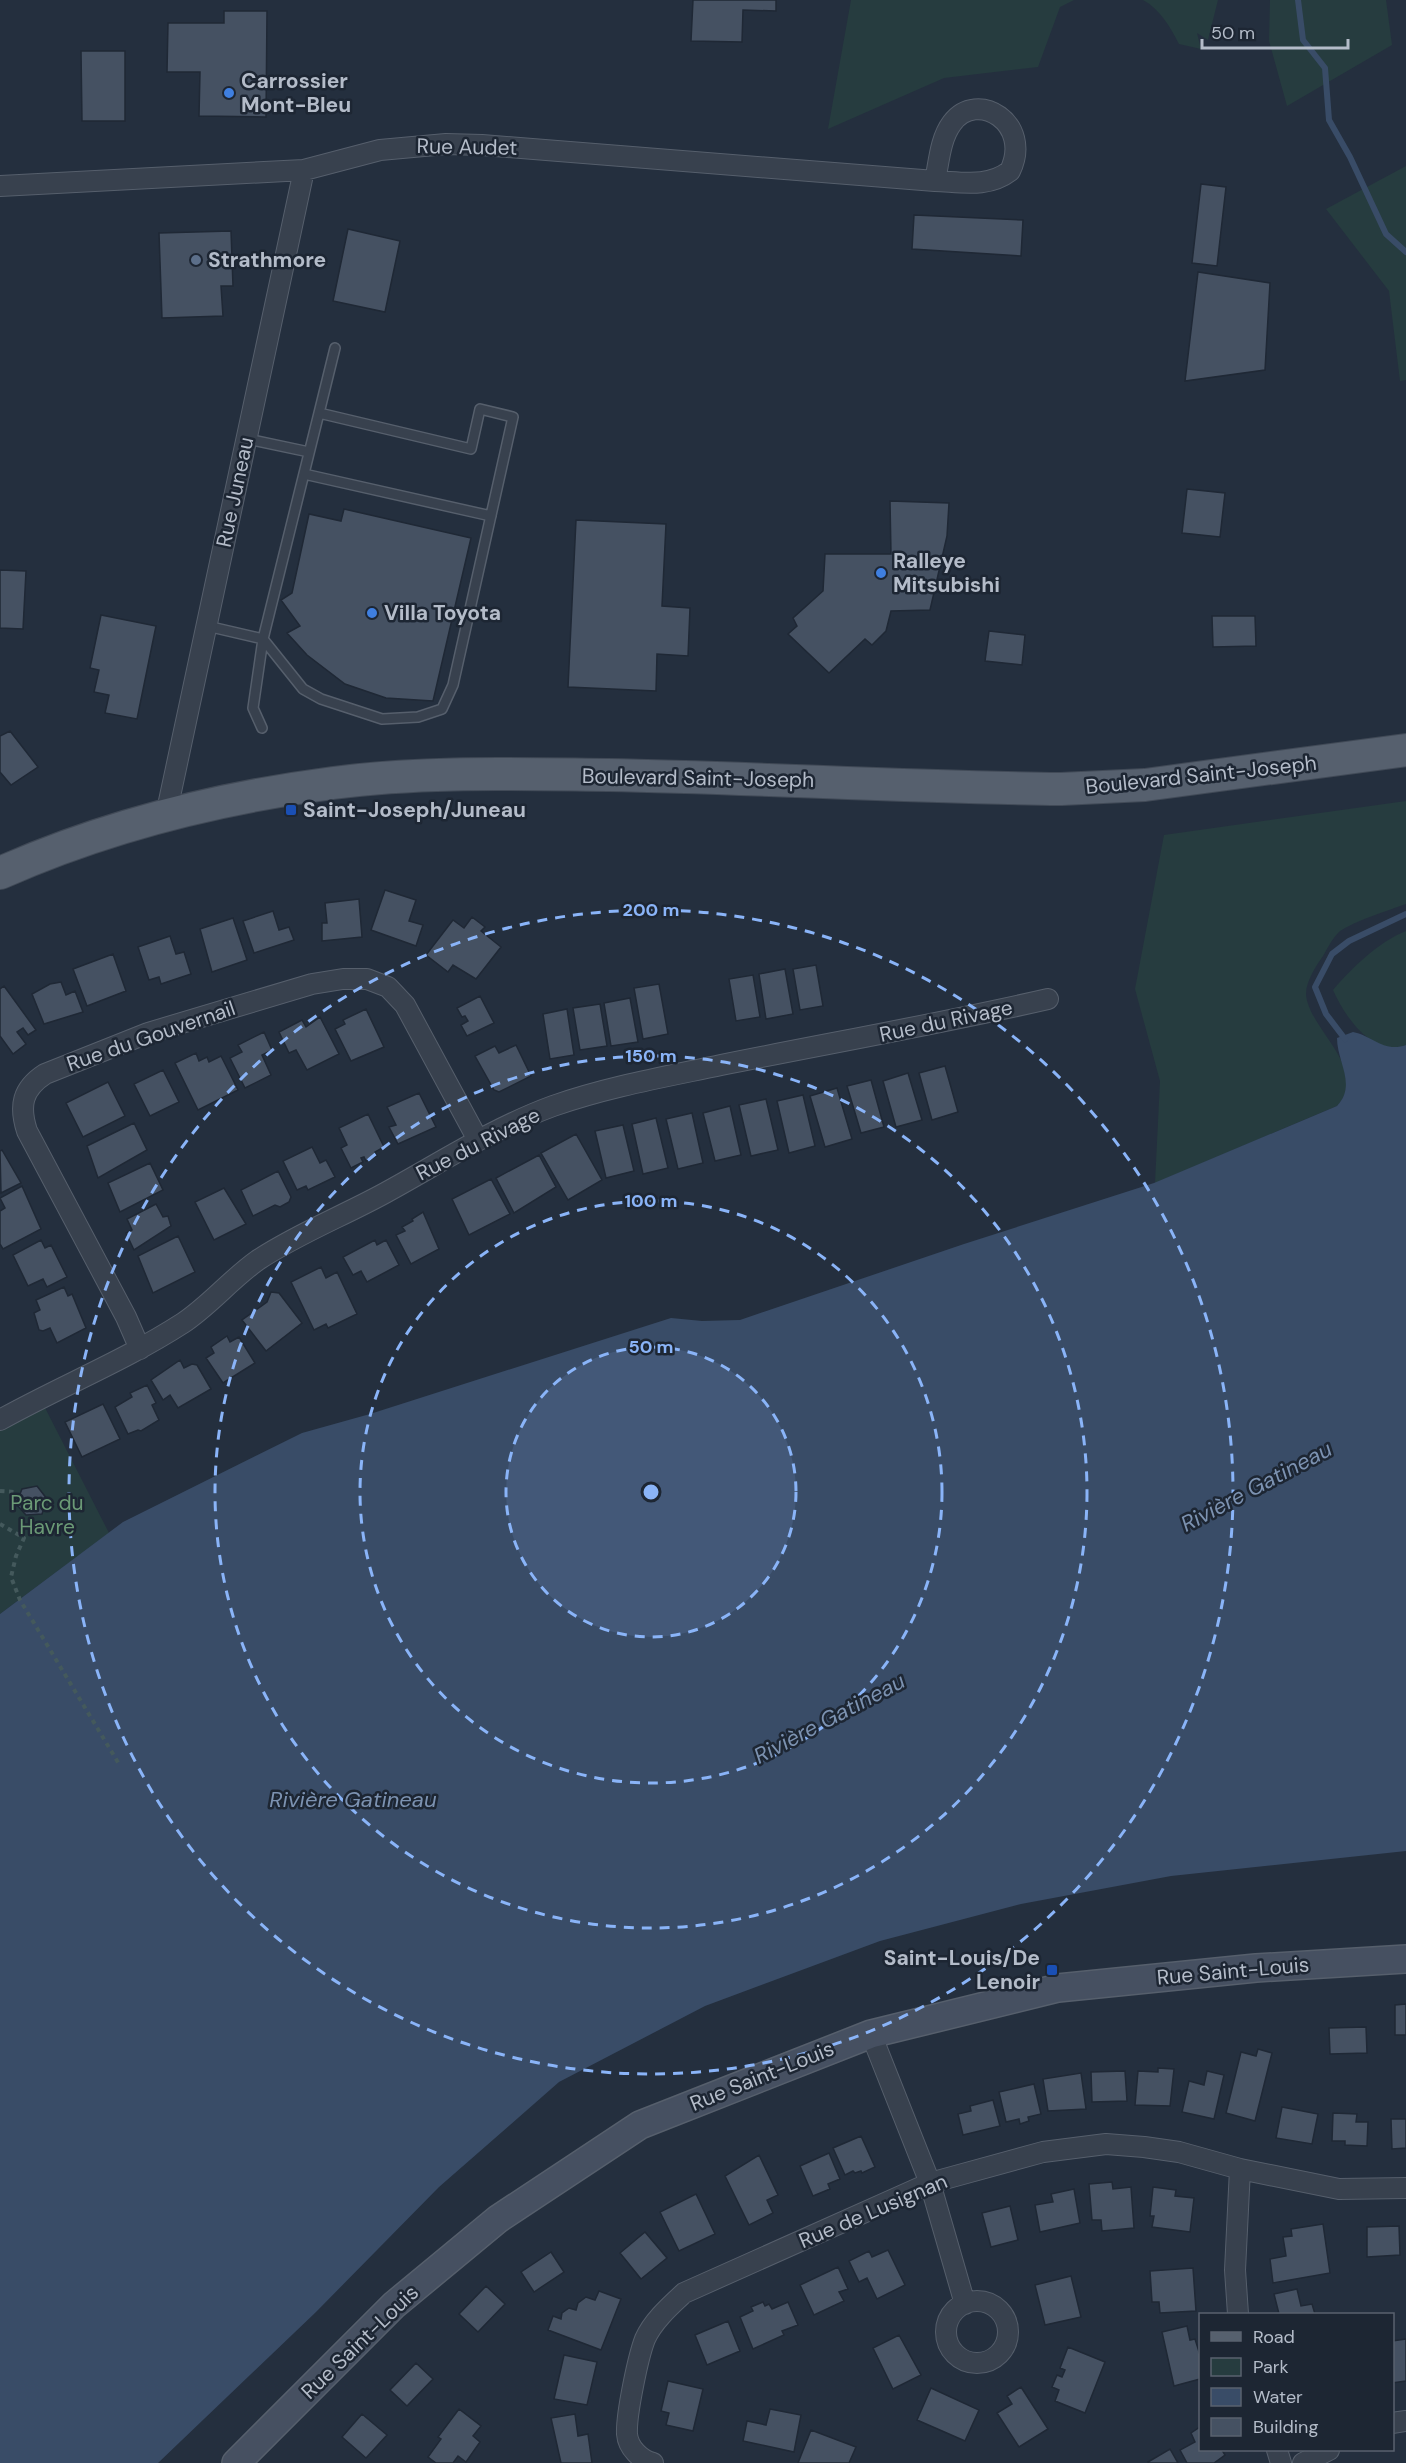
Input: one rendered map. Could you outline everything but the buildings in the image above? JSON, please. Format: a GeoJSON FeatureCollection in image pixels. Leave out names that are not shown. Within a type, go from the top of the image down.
{"type":"FeatureCollection","features":[{"type":"Feature","properties":{"kind":"main road","name":"Boulevard Saint-Joseph"},"geometry":{"type":"LineString","coordinates":[[0,873],[88,837],[166,815],[333,783],[414,776],[646,776],[1061,789],[1145,785],[1406,750]]}},
{"type":"Feature","properties":{"kind":"main road","name":"Rue Saint-Louis"},"geometry":{"type":"LineString","coordinates":[[236,2463],[394,2305],[498,2220],[640,2125],[871,2034],[1058,1988],[1256,1968],[1406,1959]]}},
{"type":"Feature","properties":{"kind":"street","name":"Rue Audet"},"geometry":{"type":"LineString","coordinates":[[0,186],[304,170],[380,150],[446,144],[935,181],[976,183],[1001,178],[1010,171],[1015,161],[1015,134],[995,113],[982,110],[969,111],[959,116],[945,136],[935,181]]}},
{"type":"Feature","properties":{"kind":"street","name":"Rue Juneau"},"geometry":{"type":"LineString","coordinates":[[166,815],[304,170]]}},
{"type":"Feature","properties":{"kind":"street","name":"Rue du Gouvernail"},"geometry":{"type":"LineString","coordinates":[[140,1349],[126,1317],[27,1131],[21,1105],[33,1082],[45,1074],[148,1033],[285,991],[342,979],[367,979],[388,987],[405,1005],[478,1140]]}},
{"type":"Feature","properties":{"kind":"street","name":"Rue du Rivage"},"geometry":{"type":"LineString","coordinates":[[0,1420],[140,1349],[199,1312],[257,1261],[478,1140],[554,1106],[614,1088],[783,1052],[933,1025],[1048,999]]}},
{"type":"Feature","properties":{"kind":"street"},"geometry":{"type":"LineString","coordinates":[[871,2034],[930,2183],[965,2304]]}},
{"type":"Feature","properties":{"kind":"street","name":"Rue de Lusignan"},"geometry":{"type":"LineString","coordinates":[[653,2463],[646,2461],[633,2451],[627,2434],[633,2393],[646,2338],[664,2311],[684,2294],[930,2183],[1043,2152],[1106,2144],[1179,2152],[1240,2169],[1339,2189],[1406,2187]]}},
{"type":"Feature","properties":{"kind":"street"},"geometry":{"type":"LineString","coordinates":[[1238,2313],[1235,2270],[1240,2169]]}},
{"type":"Feature","properties":{"kind":"street"},"geometry":{"type":"LineString","coordinates":[[1303,2463],[1327,2451]]}},
{"type":"Feature","properties":{"kind":"lane"},"geometry":{"type":"LineString","coordinates":[[262,728],[253,708],[263,639],[334,348]]}},
{"type":"Feature","properties":{"kind":"lane"},"geometry":{"type":"LineString","coordinates":[[207,626],[263,639],[303,689],[321,699],[382,719],[418,717],[442,710],[453,685],[513,417],[480,410],[471,449],[319,413]]}},
{"type":"Feature","properties":{"kind":"lane"},"geometry":{"type":"LineString","coordinates":[[247,439],[309,452]]}},
{"type":"Feature","properties":{"kind":"lane"},"geometry":{"type":"LineString","coordinates":[[304,474],[491,516]]}},
{"type":"Feature","properties":{"kind":"path"},"geometry":{"type":"LineString","coordinates":[[0,1491],[15,1492]]}},
{"type":"Feature","properties":{"kind":"path"},"geometry":{"type":"LineString","coordinates":[[0,1524],[24,1538],[12,1567],[11,1577],[20,1600],[119,1764]]}},
{"type":"Feature","properties":{"kind":"green space"},"geometry":{"type":"Polygon","coordinates":[[[851,0],[1074,0],[1060,7],[1038,67],[944,78],[828,129],[851,0]]]}},
{"type":"Feature","properties":{"kind":"green space"},"geometry":{"type":"Polygon","coordinates":[[[1143,0],[1218,0],[1208,40],[1197,33],[1201,49],[1179,44],[1160,14],[1143,0]]]}},
{"type":"Feature","properties":{"kind":"green space"},"geometry":{"type":"Polygon","coordinates":[[[1270,0],[1386,0],[1392,45],[1287,106],[1269,41],[1270,0]]]}},
{"type":"Feature","properties":{"kind":"green space"},"geometry":{"type":"Polygon","coordinates":[[[1406,166],[1406,380],[1400,381],[1389,291],[1326,209],[1406,166]]]}},
{"type":"Feature","properties":{"kind":"green space"},"geometry":{"type":"Polygon","coordinates":[[[1406,801],[1406,904],[1359,921],[1338,933],[1315,969],[1306,989],[1309,1007],[1335,1049],[1347,1078],[1346,1092],[1337,1106],[1155,1183],[1160,1081],[1135,989],[1164,835],[1406,801]]]}},
{"type":"Feature","properties":{"kind":"green space"},"geometry":{"type":"Polygon","coordinates":[[[1406,931],[1406,1045],[1394,1047],[1371,1040],[1361,1032],[1345,1012],[1333,990],[1376,949],[1406,931]]]}},
{"type":"Feature","properties":{"kind":"green space","name":"Parc du Havre"},"geometry":{"type":"Polygon","coordinates":[[[40,1398],[109,1533],[0,1614],[0,1420],[40,1398]]]}},
{"type":"Feature","properties":{"kind":"water","name":"Rivière Gatineau"},"geometry":{"type":"Polygon","coordinates":[[[1353,1032],[1391,1047],[1406,1045],[1406,1851],[1171,1876],[1021,1904],[880,1941],[705,2006],[559,2082],[439,2187],[316,2312],[158,2463],[0,2463],[0,1614],[123,1522],[302,1433],[370,1414],[671,1318],[702,1321],[740,1320],[1154,1183],[1337,1106],[1343,1098],[1346,1082],[1337,1038],[1353,1032]]]}},
{"type":"Feature","properties":{"kind":"waterway"},"geometry":{"type":"LineString","coordinates":[[1298,0],[1303,40],[1325,68],[1329,120],[1350,157],[1386,234],[1406,252]]}},
{"type":"Feature","properties":{"kind":"waterway"},"geometry":{"type":"LineString","coordinates":[[1345,1039],[1326,1014],[1315,987],[1332,954],[1349,941],[1406,914]]}},
{"type":"Feature","properties":{"kind":"place","name":"Carrossier Mont-Bleu"},"geometry":{"type":"Point","coordinates":[229,93]}},
{"type":"Feature","properties":{"kind":"place","name":"Strathmore"},"geometry":{"type":"Point","coordinates":[196,260]}},
{"type":"Feature","properties":{"kind":"place","name":"Ralleye Mitsubishi"},"geometry":{"type":"Point","coordinates":[881,573]}},
{"type":"Feature","properties":{"kind":"place","name":"Villa Toyota"},"geometry":{"type":"Point","coordinates":[372,613]}},
{"type":"Feature","properties":{"kind":"place","name":"Saint-Joseph/Juneau"},"geometry":{"type":"Point","coordinates":[291,810]}},
{"type":"Feature","properties":{"kind":"place","name":"Saint-Louis/De Lenoir"},"geometry":{"type":"Point","coordinates":[1052,1970]}}]}
